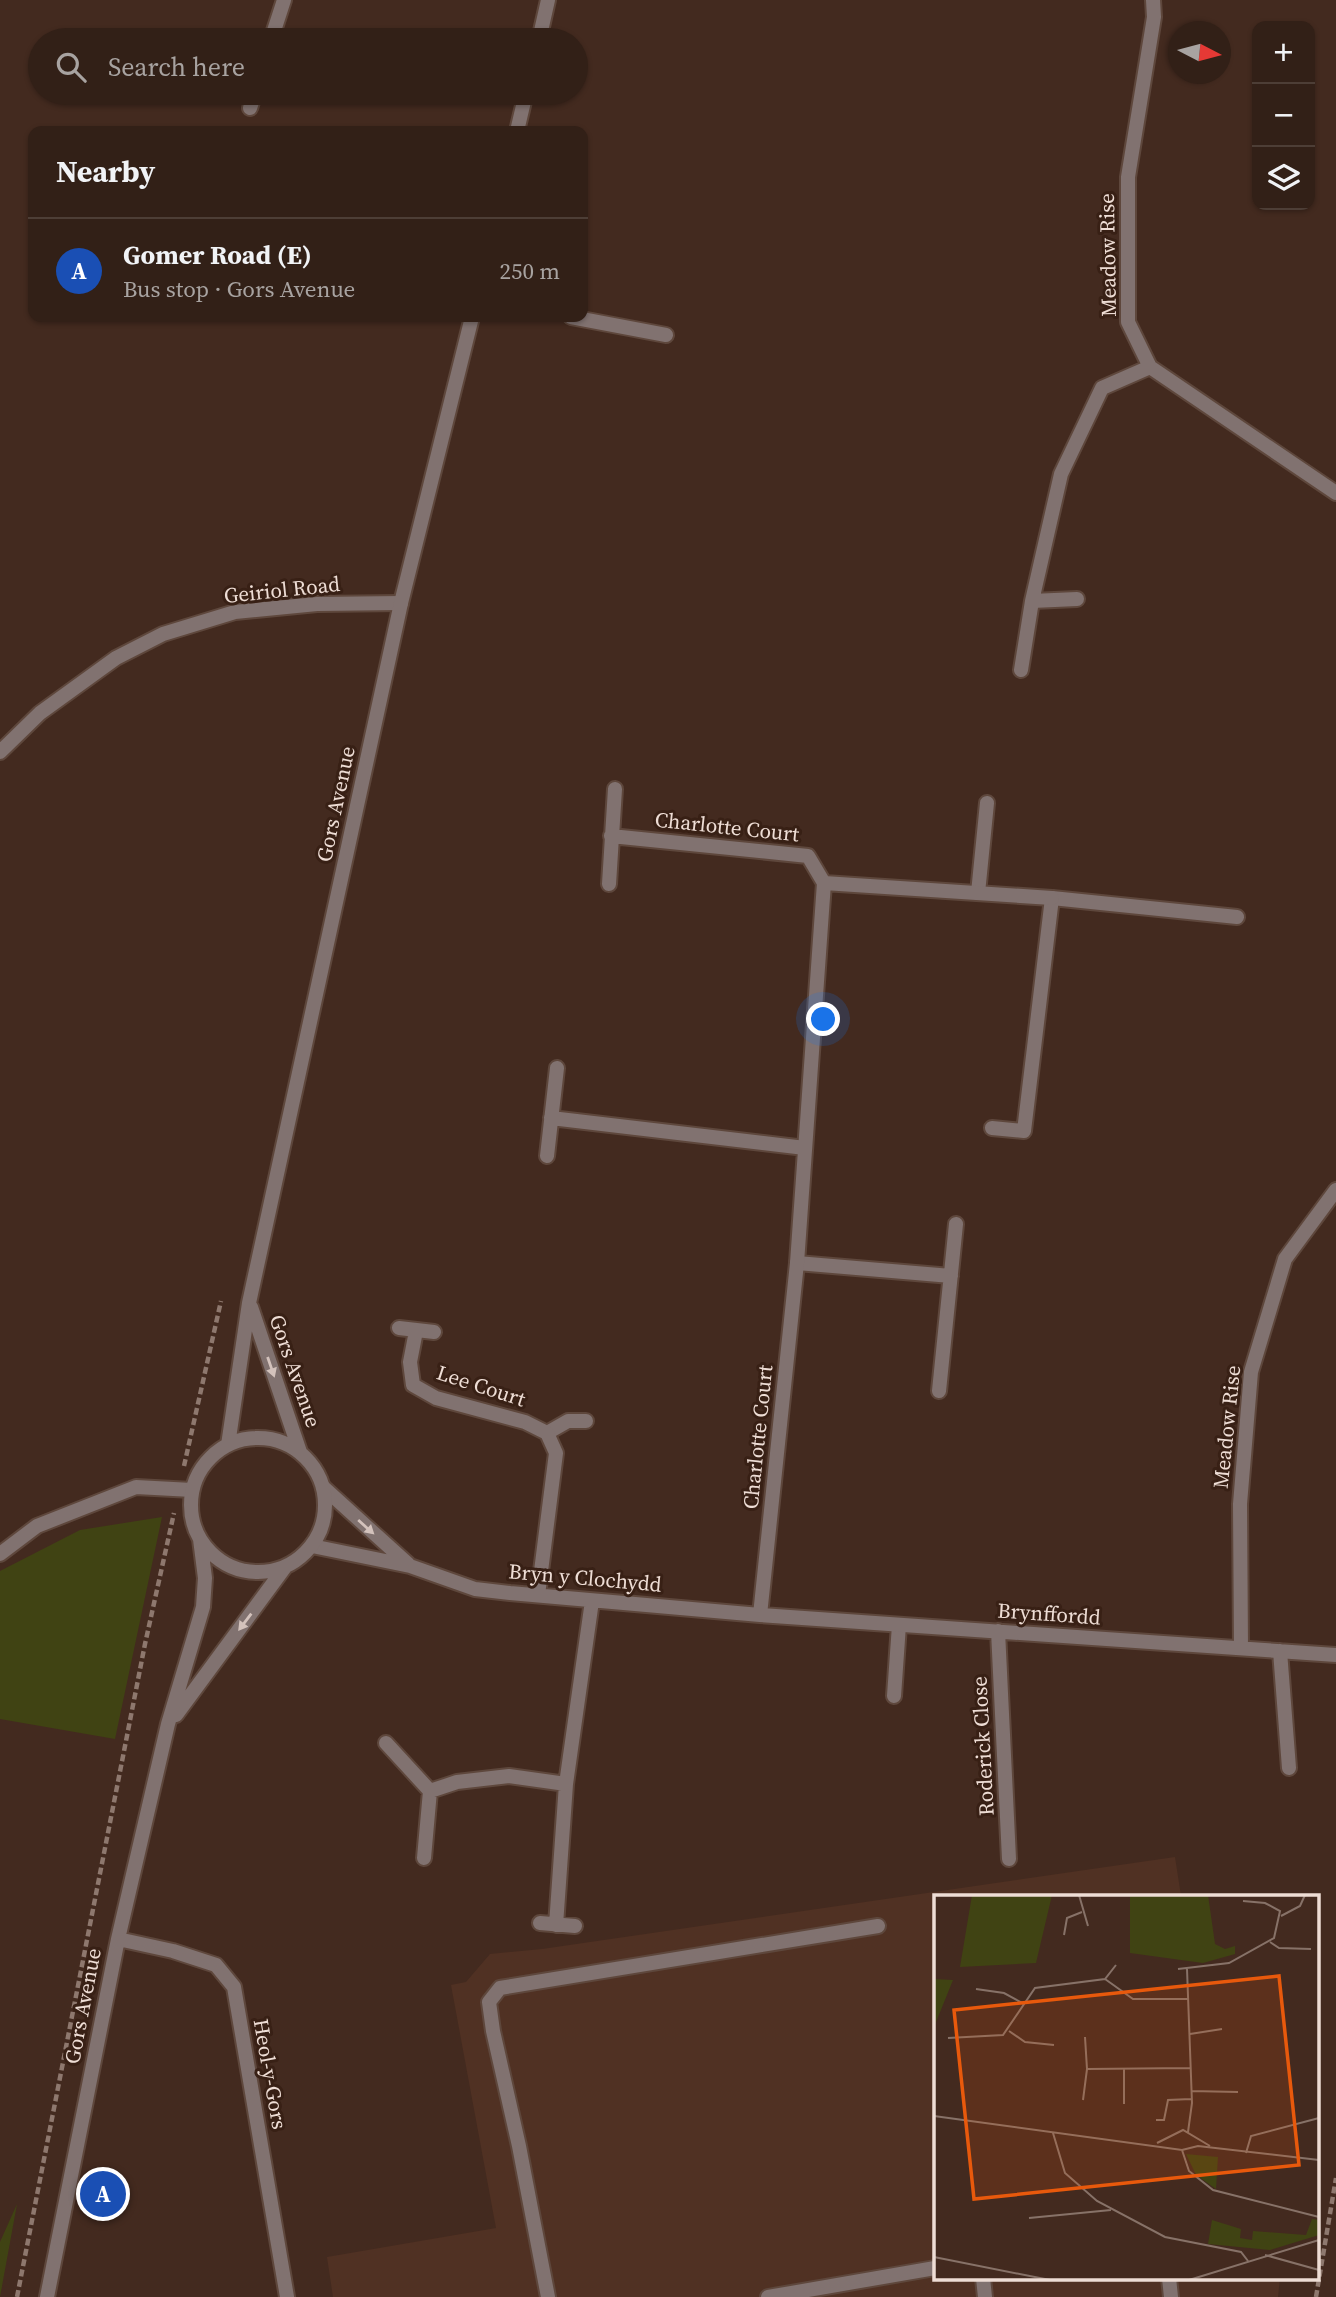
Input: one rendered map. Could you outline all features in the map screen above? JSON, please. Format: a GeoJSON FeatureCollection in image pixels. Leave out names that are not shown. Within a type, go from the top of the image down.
{"type":"FeatureCollection","features":[{"type":"Feature","properties":{"kind":"street"},"geometry":{"type":"LineString","coordinates":[[275,28],[284,0]]}},
{"type":"Feature","properties":{"kind":"street"},"geometry":{"type":"LineString","coordinates":[[542,28],[548,0]]}},
{"type":"Feature","properties":{"kind":"street","name":"Meadow Rise"},"geometry":{"type":"LineString","coordinates":[[1153,0],[1154,17],[1128,177],[1128,322],[1150,366],[1334,488]]}},
{"type":"Feature","properties":{"kind":"street"},"geometry":{"type":"LineString","coordinates":[[518,126],[523,105]]}},
{"type":"Feature","properties":{"kind":"street"},"geometry":{"type":"LineString","coordinates":[[588,320],[666,335]]}},
{"type":"Feature","properties":{"kind":"street","name":"Gors Avenue"},"geometry":{"type":"LineString","coordinates":[[228,1445],[249,1303],[401,603],[471,322]]}},
{"type":"Feature","properties":{"kind":"street"},"geometry":{"type":"LineString","coordinates":[[1021,670],[1032,601],[1061,474],[1102,387],[1150,366]]}},
{"type":"Feature","properties":{"kind":"street"},"geometry":{"type":"LineString","coordinates":[[1032,601],[1077,598]]}},
{"type":"Feature","properties":{"kind":"street","name":"Geiriol Road"},"geometry":{"type":"LineString","coordinates":[[0,752],[40,713],[116,658],[163,634],[235,612],[317,604],[401,603]]}},
{"type":"Feature","properties":{"kind":"street"},"geometry":{"type":"LineString","coordinates":[[609,884],[615,789]]}},
{"type":"Feature","properties":{"kind":"street"},"geometry":{"type":"LineString","coordinates":[[978,893],[987,803]]}},
{"type":"Feature","properties":{"kind":"street","name":"Charlotte Court"},"geometry":{"type":"LineString","coordinates":[[611,836],[808,856],[824,883],[797,1263],[760,1615]]}},
{"type":"Feature","properties":{"kind":"street"},"geometry":{"type":"LineString","coordinates":[[824,883],[1052,898],[1237,917]]}},
{"type":"Feature","properties":{"kind":"street"},"geometry":{"type":"LineString","coordinates":[[992,1128],[1024,1131],[1052,898]]}},
{"type":"Feature","properties":{"kind":"street"},"geometry":{"type":"LineString","coordinates":[[547,1156],[556,1068]]}},
{"type":"Feature","properties":{"kind":"street"},"geometry":{"type":"LineString","coordinates":[[551,1118],[805,1148]]}},
{"type":"Feature","properties":{"kind":"street","name":"Meadow Rise"},"geometry":{"type":"LineString","coordinates":[[1241,1648],[1240,1504],[1251,1372],[1285,1259],[1336,1191]]}},
{"type":"Feature","properties":{"kind":"street"},"geometry":{"type":"LineString","coordinates":[[939,1391],[956,1224]]}},
{"type":"Feature","properties":{"kind":"street"},"geometry":{"type":"LineString","coordinates":[[797,1263],[951,1276]]}},
{"type":"Feature","properties":{"kind":"street","name":"Gors Avenue"},"geometry":{"type":"LineString","coordinates":[[249,1303],[300,1452]]}},
{"type":"Feature","properties":{"kind":"street","name":"Lee Court"},"geometry":{"type":"LineString","coordinates":[[399,1328],[434,1332]]}},
{"type":"Feature","properties":{"kind":"street","name":"Lee Court"},"geometry":{"type":"LineString","coordinates":[[415,1331],[410,1362],[414,1385],[436,1398],[526,1422],[547,1433]]}},
{"type":"Feature","properties":{"kind":"street"},"geometry":{"type":"LineString","coordinates":[[538,1595],[556,1453],[547,1433],[568,1421],[586,1421]]}},
{"type":"Feature","properties":{"kind":"street"},"geometry":{"type":"LineString","coordinates":[[250,1438],[270,1438],[300,1452],[316,1470],[323,1488],[326,1511],[320,1534],[312,1546],[285,1567],[263,1572],[234,1568],[214,1556],[200,1539],[192,1516],[192,1490],[207,1461],[228,1445],[250,1438]]}},
{"type":"Feature","properties":{"kind":"street"},"geometry":{"type":"LineString","coordinates":[[0,1554],[37,1526],[136,1487],[192,1490]]}},
{"type":"Feature","properties":{"kind":"street"},"geometry":{"type":"LineString","coordinates":[[323,1488],[410,1566]]}},
{"type":"Feature","properties":{"kind":"street","name":"Gors Avenue"},"geometry":{"type":"LineString","coordinates":[[47,2297],[118,1939],[169,1724],[203,1607],[205,1578],[200,1539]]}},
{"type":"Feature","properties":{"kind":"street"},"geometry":{"type":"LineString","coordinates":[[312,1546],[410,1566]]}},
{"type":"Feature","properties":{"kind":"street","name":"Bryn y Clochydd"},"geometry":{"type":"LineString","coordinates":[[410,1566],[475,1589],[760,1615]]}},
{"type":"Feature","properties":{"kind":"street","name":"Gors Avenue"},"geometry":{"type":"LineString","coordinates":[[169,1724],[285,1567]]}},
{"type":"Feature","properties":{"kind":"street"},"geometry":{"type":"LineString","coordinates":[[556,1925],[566,1784],[592,1601]]}},
{"type":"Feature","properties":{"kind":"street","name":"Brynffordd"},"geometry":{"type":"LineString","coordinates":[[760,1615],[1336,1654]]}},
{"type":"Feature","properties":{"kind":"street"},"geometry":{"type":"LineString","coordinates":[[894,1696],[898,1625]]}},
{"type":"Feature","properties":{"kind":"street","name":"Roderick Close"},"geometry":{"type":"LineString","coordinates":[[998,1631],[1009,1859]]}},
{"type":"Feature","properties":{"kind":"street"},"geometry":{"type":"LineString","coordinates":[[1280,1651],[1289,1768]]}},
{"type":"Feature","properties":{"kind":"street"},"geometry":{"type":"LineString","coordinates":[[386,1743],[430,1791],[424,1858]]}},
{"type":"Feature","properties":{"kind":"street"},"geometry":{"type":"LineString","coordinates":[[430,1791],[457,1782],[509,1776],[566,1784]]}},
{"type":"Feature","properties":{"kind":"street"},"geometry":{"type":"LineString","coordinates":[[540,1923],[575,1926]]}},
{"type":"Feature","properties":{"kind":"street"},"geometry":{"type":"LineString","coordinates":[[548,2297],[519,2146],[493,2031],[489,2002],[500,1988],[878,1926]]}},
{"type":"Feature","properties":{"kind":"street","name":"Heol-y-Gors"},"geometry":{"type":"LineString","coordinates":[[118,1939],[173,1951],[216,1965],[234,1987],[287,2297]]}},
{"type":"Feature","properties":{"kind":"street"},"geometry":{"type":"LineString","coordinates":[[768,2297],[934,2268]]}},
{"type":"Feature","properties":{"kind":"path"},"geometry":{"type":"LineString","coordinates":[[1316,2297],[1336,2178]]}},
{"type":"Feature","properties":{"kind":"shaded area"},"geometry":{"type":"Polygon","coordinates":[[[1175,1857],[1181,1895],[934,1895],[934,2280],[1280,2280],[1278,2297],[333,2297],[327,2257],[496,2228],[451,1985],[466,1982],[490,1954],[542,1949],[1175,1857]]]}},
{"type":"Feature","properties":{"kind":"green space"},"geometry":{"type":"Polygon","coordinates":[[[162,1517],[115,1739],[0,1719],[0,1571],[80,1530],[162,1517]]]}},
{"type":"Feature","properties":{"kind":"green space"},"geometry":{"type":"Polygon","coordinates":[[[17,2204],[0,2297],[0,2242],[17,2204]]]}},
{"type":"Feature","properties":{"kind":"place","name":"Gomer Road (E)"},"geometry":{"type":"Point","coordinates":[103,2194]}}]}
